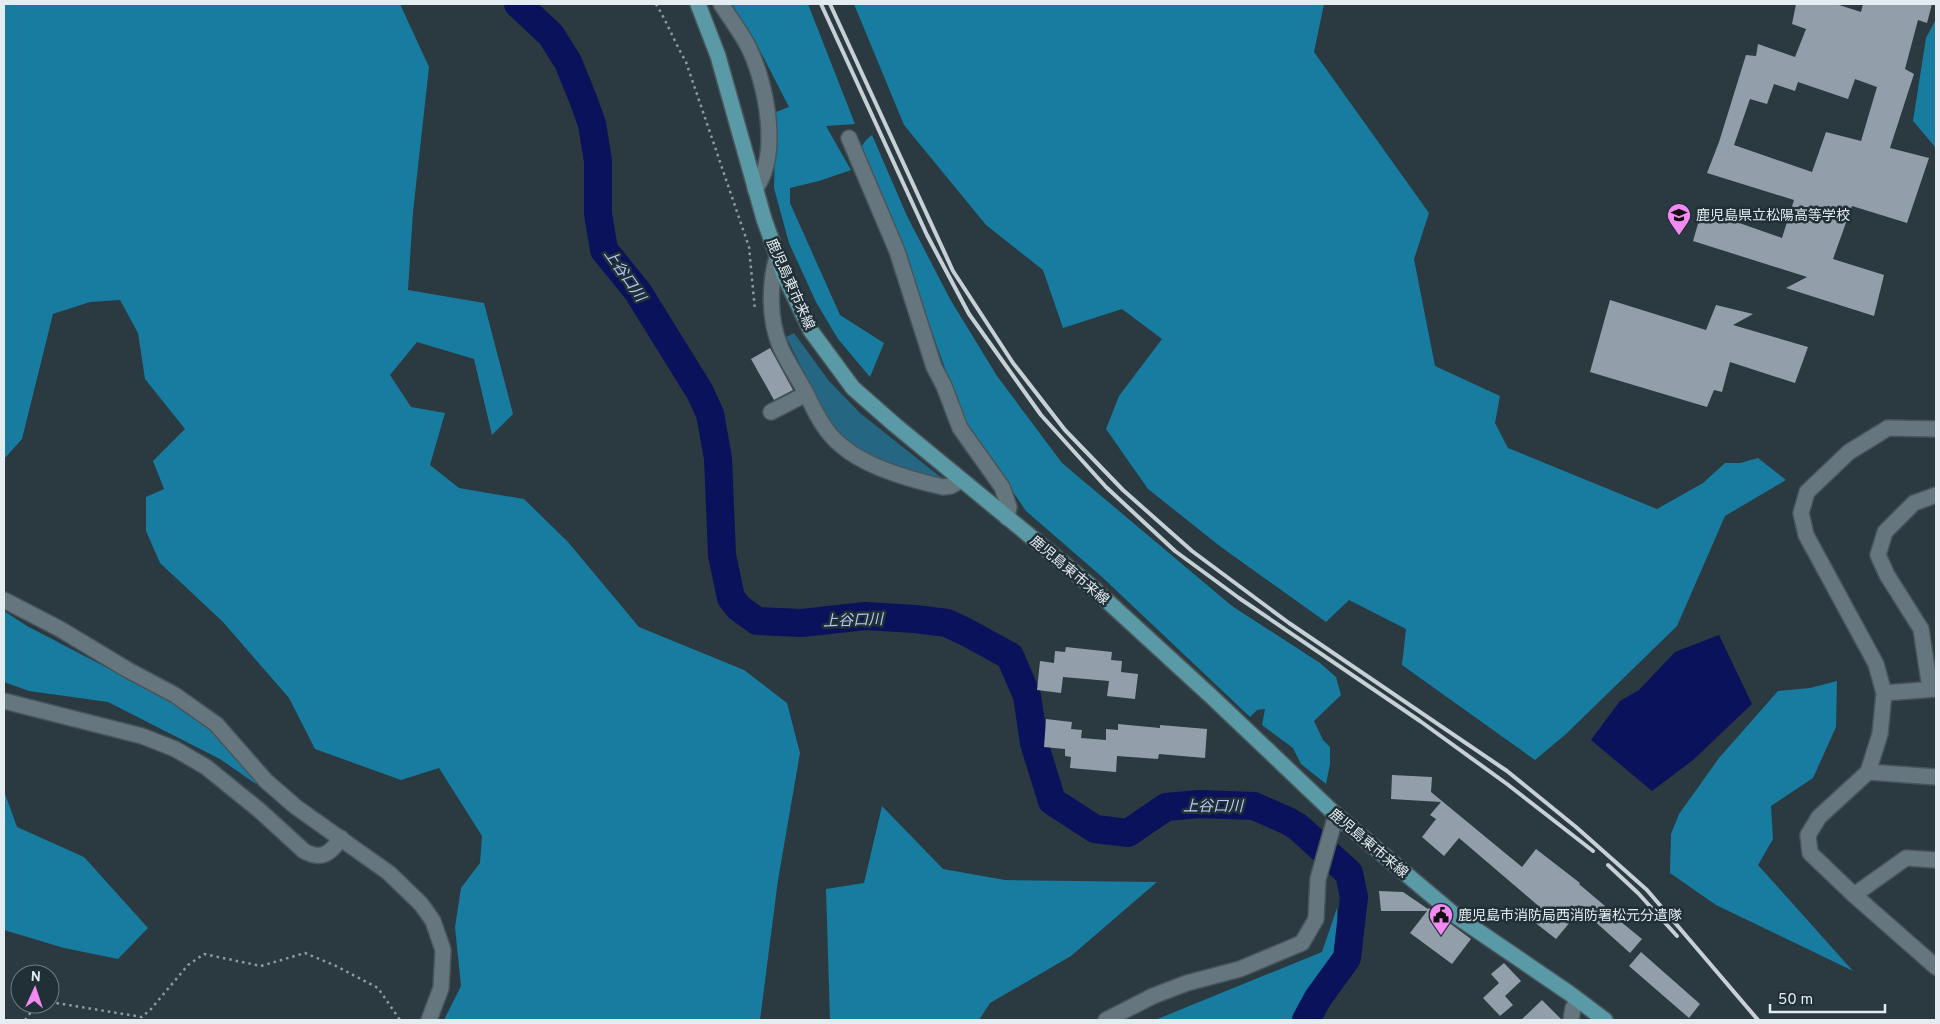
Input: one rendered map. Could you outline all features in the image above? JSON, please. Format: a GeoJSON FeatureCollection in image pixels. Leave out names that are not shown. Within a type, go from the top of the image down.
{"type":"FeatureCollection","features":[{"type":"Feature","properties":{"kind":"main road","name":"鹿児島東市来線"},"geometry":{"type":"LineString","coordinates":[[698,4],[718,56],[755,190],[784,275],[811,332],[853,388],[961,480],[1092,587],[1213,698],[1336,815],[1456,916],[1605,1020]]}},
{"type":"Feature","properties":{"kind":"street"},"geometry":{"type":"LineString","coordinates":[[721,4],[748,46],[760,77],[765,104],[769,143],[767,166],[763,180],[755,190]]}},
{"type":"Feature","properties":{"kind":"street"},"geometry":{"type":"LineString","coordinates":[[849,138],[896,251],[934,368],[944,386],[960,428],[1002,487],[1009,507],[1007,518]]}},
{"type":"Feature","properties":{"kind":"street"},"geometry":{"type":"LineString","coordinates":[[777,257],[773,271],[771,291],[774,321],[780,346],[831,435],[842,447],[856,456],[893,472],[944,487],[951,486],[961,480]]}},
{"type":"Feature","properties":{"kind":"street"},"geometry":{"type":"LineString","coordinates":[[771,412],[806,394]]}},
{"type":"Feature","properties":{"kind":"street"},"geometry":{"type":"LineString","coordinates":[[1936,428],[1888,428],[1849,452],[1807,492],[1801,513],[1806,535],[1876,664],[1884,693],[1880,734],[1868,772],[1819,817],[1808,835],[1810,853],[1854,895],[1936,967]]}},
{"type":"Feature","properties":{"kind":"street"},"geometry":{"type":"LineString","coordinates":[[1884,693],[1933,688],[1920,629],[1887,575],[1878,555],[1885,532],[1914,503],[1936,494]]}},
{"type":"Feature","properties":{"kind":"street"},"geometry":{"type":"LineString","coordinates":[[4,600],[60,629],[128,670],[175,695],[216,724],[266,781],[296,807],[342,838],[389,874],[421,904],[433,921],[443,950],[441,988],[429,1020]]}},
{"type":"Feature","properties":{"kind":"street"},"geometry":{"type":"LineString","coordinates":[[4,701],[142,736],[174,749],[206,767],[259,810],[304,851],[312,855],[327,854],[334,849],[342,838]]}},
{"type":"Feature","properties":{"kind":"street"},"geometry":{"type":"LineString","coordinates":[[1868,772],[1936,777]]}},
{"type":"Feature","properties":{"kind":"street"},"geometry":{"type":"LineString","coordinates":[[1106,1020],[1153,996],[1187,983],[1240,969],[1302,943],[1316,919],[1318,879],[1336,815]]}},
{"type":"Feature","properties":{"kind":"street"},"geometry":{"type":"LineString","coordinates":[[1854,895],[1906,858],[1936,860]]}},
{"type":"Feature","properties":{"kind":"street"},"geometry":{"type":"LineString","coordinates":[[1571,1020],[1573,1008],[1578,1000]]}},
{"type":"Feature","properties":{"kind":"path"},"geometry":{"type":"LineString","coordinates":[[656,4],[666,20],[676,46],[686,62],[749,247],[755,311],[759,318],[774,321]]}},
{"type":"Feature","properties":{"kind":"path"},"geometry":{"type":"LineString","coordinates":[[60,1004],[142,1017],[188,965],[204,954],[261,966],[305,953],[336,966],[378,988],[400,1020]]}},
{"type":"Feature","properties":{"kind":"shaded area"},"geometry":{"type":"Polygon","coordinates":[[[4,4],[400,4],[429,67],[413,212],[408,290],[484,303],[513,414],[492,435],[474,359],[417,342],[390,375],[411,407],[445,413],[430,465],[459,488],[524,499],[568,542],[639,627],[744,670],[787,703],[800,753],[778,880],[760,1020],[444,1020],[461,986],[455,927],[461,888],[480,863],[482,836],[439,768],[401,780],[315,749],[289,698],[223,622],[160,563],[146,531],[146,497],[164,489],[153,461],[185,429],[145,379],[138,333],[120,300],[90,302],[53,314],[22,439],[4,459],[4,4]]]}},
{"type":"Feature","properties":{"kind":"shaded area"},"geometry":{"type":"Polygon","coordinates":[[[732,4],[808,4],[855,124],[826,126],[851,170],[790,188],[790,203],[840,315],[884,343],[870,377],[838,339],[816,302],[789,243],[774,188],[776,112],[789,107],[754,39],[732,4]]]}},
{"type":"Feature","properties":{"kind":"shaded area"},"geometry":{"type":"Polygon","coordinates":[[[854,4],[1324,4],[1314,52],[1429,213],[1414,259],[1435,366],[1500,396],[1495,423],[1508,448],[1657,509],[1703,483],[1725,463],[1740,463],[1758,458],[1786,480],[1725,516],[1677,626],[1566,734],[1535,760],[1402,665],[1406,629],[1349,600],[1326,622],[1221,547],[1148,489],[1106,429],[1119,396],[1162,339],[1122,309],[1063,328],[1043,270],[986,225],[904,125],[854,4]]]}},
{"type":"Feature","properties":{"kind":"shaded area"},"geometry":{"type":"Polygon","coordinates":[[[1936,19],[1936,148],[1913,121],[1926,38],[1936,19]]]}},
{"type":"Feature","properties":{"kind":"shaded area"},"geometry":{"type":"Polygon","coordinates":[[[872,135],[907,216],[950,299],[997,376],[1062,463],[1232,606],[1320,663],[1336,677],[1341,695],[1314,721],[1323,740],[1330,747],[1330,764],[1326,784],[1301,764],[1293,748],[1262,725],[1265,709],[1257,710],[1250,717],[1101,576],[1026,511],[969,427],[956,399],[928,321],[860,149],[872,135]]]}},
{"type":"Feature","properties":{"kind":"shaded area"},"geometry":{"type":"Polygon","coordinates":[[[794,333],[829,381],[860,413],[943,479],[886,463],[855,447],[838,434],[828,419],[786,337],[794,333]]]}},
{"type":"Feature","properties":{"kind":"shaded area"},"geometry":{"type":"Polygon","coordinates":[[[4,611],[27,626],[186,709],[254,774],[256,784],[220,759],[108,702],[29,691],[4,682],[4,611]]]}},
{"type":"Feature","properties":{"kind":"shaded area"},"geometry":{"type":"Polygon","coordinates":[[[1719,635],[1752,704],[1693,760],[1652,791],[1591,740],[1620,701],[1639,690],[1675,652],[1719,635]]]}},
{"type":"Feature","properties":{"kind":"shaded area"},"geometry":{"type":"Polygon","coordinates":[[[1837,681],[1836,727],[1813,778],[1771,806],[1773,839],[1758,865],[1853,971],[1716,905],[1670,873],[1671,834],[1679,814],[1719,758],[1778,691],[1810,688],[1837,681]]]}},
{"type":"Feature","properties":{"kind":"shaded area"},"geometry":{"type":"Polygon","coordinates":[[[4,791],[17,827],[84,857],[148,928],[118,959],[64,948],[4,930],[4,791]]]}},
{"type":"Feature","properties":{"kind":"shaded area"},"geometry":{"type":"Polygon","coordinates":[[[882,806],[943,869],[1005,880],[1157,882],[1071,956],[990,1003],[979,1020],[830,1020],[826,889],[864,883],[882,806]]]}},
{"type":"Feature","properties":{"kind":"shaded area"},"geometry":{"type":"Polygon","coordinates":[[[1337,908],[1338,953],[1297,1020],[1155,1020],[1322,952],[1337,908]]]}},
{"type":"Feature","properties":{"kind":"building"},"geometry":{"type":"Polygon","coordinates":[[[1796,4],[1836,4],[1861,12],[1863,4],[1932,4],[1927,23],[1918,20],[1905,69],[1914,74],[1890,148],[1929,158],[1907,223],[1852,206],[1833,259],[1884,275],[1874,316],[1786,288],[1807,277],[1693,241],[1702,210],[1782,238],[1794,200],[1707,173],[1719,142],[1746,55],[1756,56],[1758,44],[1795,57],[1806,29],[1792,24],[1796,4]],[[1855,79],[1848,99],[1798,82],[1795,91],[1774,84],[1767,104],[1750,99],[1734,145],[1812,172],[1826,132],[1861,141],[1877,87],[1855,79]]]}},
{"type":"Feature","properties":{"kind":"building"},"geometry":{"type":"Polygon","coordinates":[[[1610,300],[1706,330],[1716,305],[1753,314],[1733,325],[1808,347],[1795,383],[1730,362],[1722,392],[1714,390],[1707,407],[1590,372],[1610,300]]]}},
{"type":"Feature","properties":{"kind":"building"},"geometry":{"type":"Polygon","coordinates":[[[770,348],[793,390],[774,400],[751,359],[770,348]]]}},
{"type":"Feature","properties":{"kind":"building"},"geometry":{"type":"Polygon","coordinates":[[[1066,647],[1112,652],[1111,660],[1122,661],[1121,672],[1138,674],[1135,699],[1107,696],[1109,681],[1063,677],[1061,693],[1037,690],[1040,661],[1054,663],[1055,651],[1065,652],[1066,647]]]}},
{"type":"Feature","properties":{"kind":"building"},"geometry":{"type":"Polygon","coordinates":[[[1046,719],[1072,722],[1071,729],[1082,730],[1081,738],[1106,740],[1106,729],[1118,730],[1118,724],[1160,728],[1160,725],[1207,729],[1205,758],[1159,754],[1158,759],[1117,756],[1116,772],[1070,768],[1071,757],[1065,756],[1065,749],[1044,747],[1046,719]]]}},
{"type":"Feature","properties":{"kind":"building"},"geometry":{"type":"Polygon","coordinates":[[[1392,775],[1432,777],[1431,792],[1522,867],[1536,849],[1580,883],[1605,906],[1604,908],[1642,939],[1630,953],[1581,909],[1556,939],[1533,921],[1542,909],[1459,838],[1444,856],[1422,837],[1436,819],[1430,815],[1441,802],[1391,799],[1392,775]]]}},
{"type":"Feature","properties":{"kind":"building","name":"鹿児島市消防局西消防署松元分遣隊"},"geometry":{"type":"Polygon","coordinates":[[[1379,891],[1403,892],[1429,908],[1471,939],[1452,964],[1410,933],[1427,911],[1381,911],[1379,891]]]}},
{"type":"Feature","properties":{"kind":"building"},"geometry":{"type":"Polygon","coordinates":[[[1641,952],[1700,1004],[1689,1018],[1629,966],[1641,952]]]}},
{"type":"Feature","properties":{"kind":"building"},"geometry":{"type":"Polygon","coordinates":[[[1504,963],[1521,981],[1505,996],[1513,1005],[1500,1016],[1483,998],[1499,983],[1491,974],[1504,963]]]}},
{"type":"Feature","properties":{"kind":"building"},"geometry":{"type":"Polygon","coordinates":[[[1542,1000],[1562,1020],[1521,1020],[1542,1000]]]}},
{"type":"Feature","properties":{"kind":"waterway","name":"上谷口川"},"geometry":{"type":"LineString","coordinates":[[518,4],[551,35],[568,62],[592,124],[598,161],[598,214],[604,250],[638,292],[700,392],[710,414],[718,458],[722,555],[731,598],[739,608],[757,621],[802,623],[865,616],[947,623],[1010,656],[1027,696],[1034,743],[1052,801],[1095,829],[1128,833],[1166,807],[1199,804],[1254,806],[1298,827],[1349,873],[1354,897],[1347,958],[1318,998],[1306,1020]]}},
{"type":"Feature","properties":{"kind":"railway"},"geometry":{"type":"LineString","coordinates":[[821,4],[927,235],[969,314],[1041,415],[1106,487],[1175,551],[1239,598],[1420,721],[1507,784],[1593,851]]}},
{"type":"Feature","properties":{"kind":"railway"},"geometry":{"type":"LineString","coordinates":[[830,4],[953,271],[1013,363],[1065,430],[1123,490],[1192,551],[1289,623],[1507,771],[1576,827],[1647,890],[1758,1020]]}},
{"type":"Feature","properties":{"kind":"railway"},"geometry":{"type":"LineString","coordinates":[[1608,865],[1638,893],[1677,936]]}},
{"type":"Feature","properties":{"kind":"place","name":"鹿児島県立松陽高等学校"},"geometry":{"type":"Point","coordinates":[1679,236]}},
{"type":"Feature","properties":{"kind":"place","name":"鹿児島市消防局西消防署松元分遣隊"},"geometry":{"type":"Point","coordinates":[1441,936]}}]}
